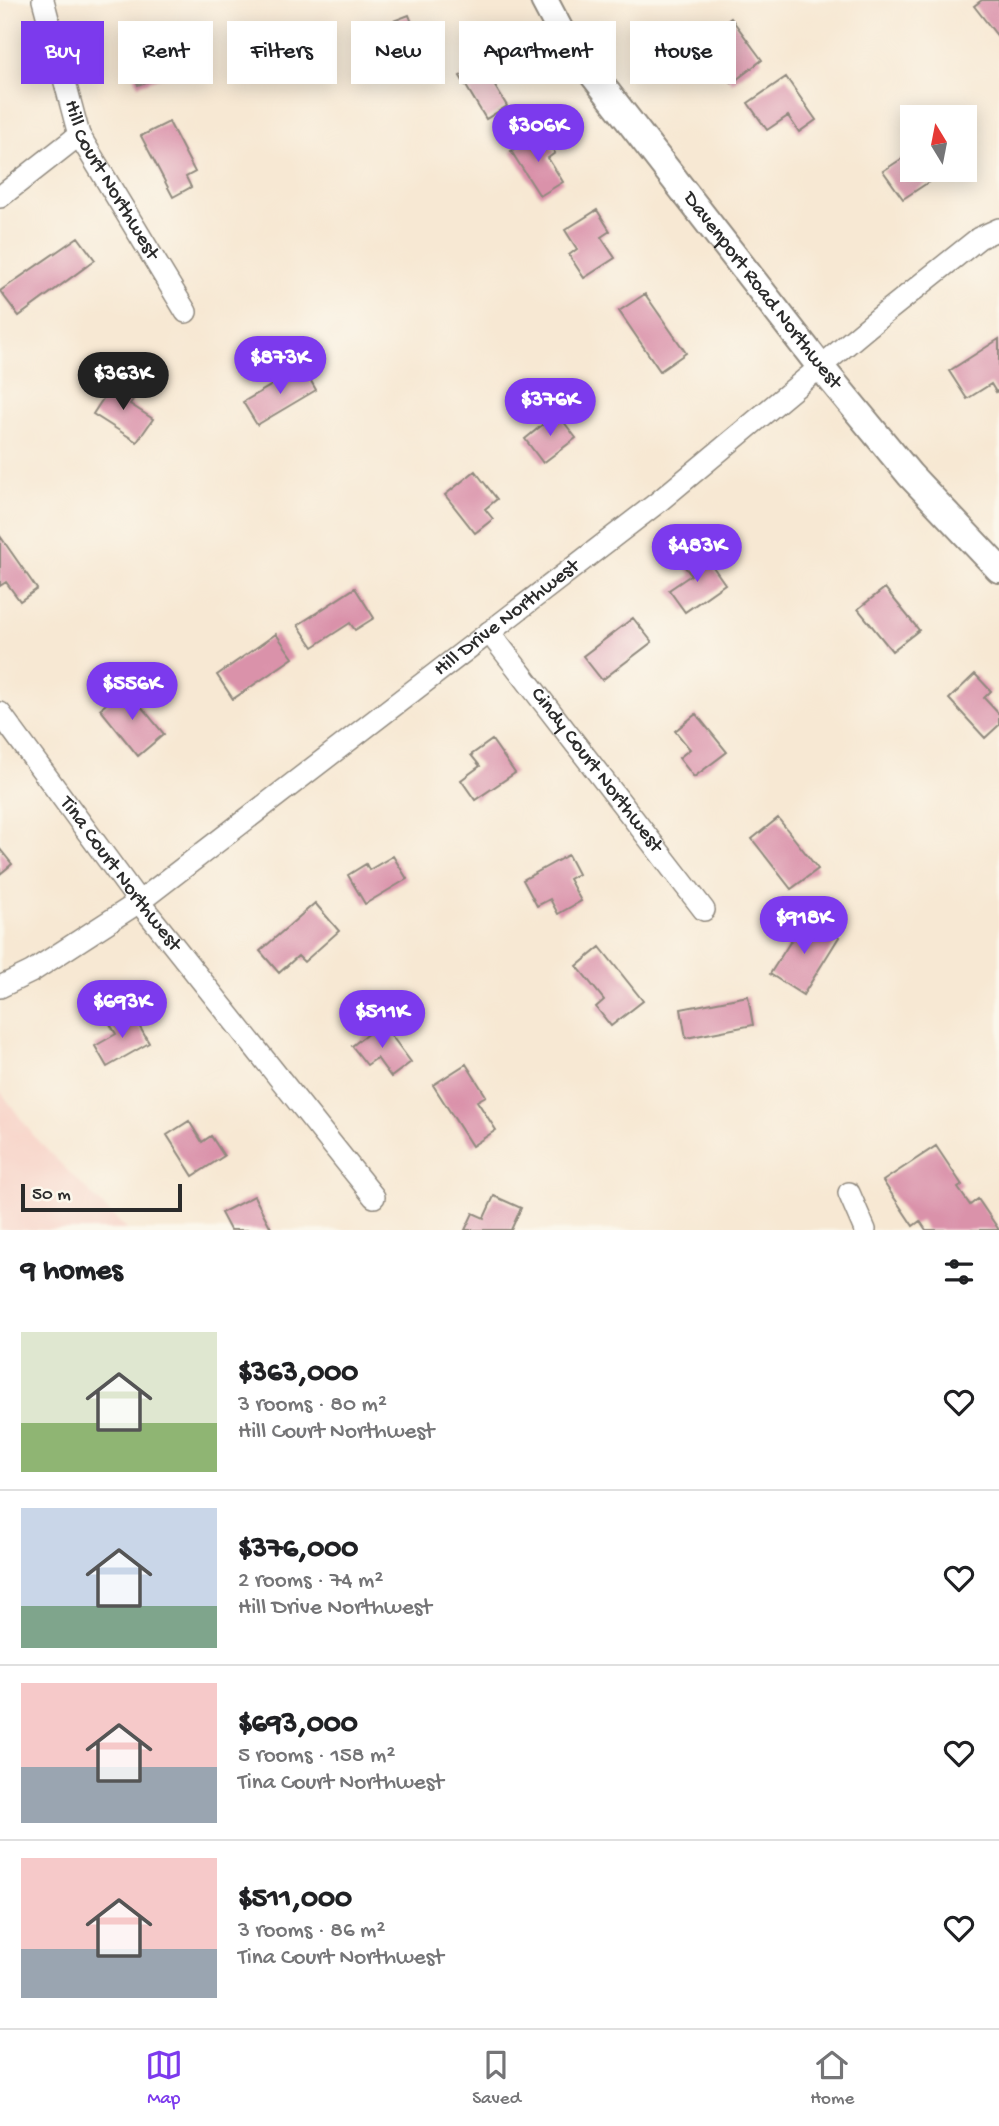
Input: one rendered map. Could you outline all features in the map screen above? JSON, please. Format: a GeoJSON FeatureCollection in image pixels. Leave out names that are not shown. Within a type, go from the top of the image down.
{"type":"FeatureCollection","features":[{"type":"Feature","properties":{"kind":"street","name":"Hill Court Northwest"},"geometry":{"type":"LineString","coordinates":[[43,0],[79,135],[186,312]]}},
{"type":"Feature","properties":{"kind":"street","name":"Davenport Road Northwest"},"geometry":{"type":"LineString","coordinates":[[544,0],[563,36],[819,366],[910,475],[999,569]]}},
{"type":"Feature","properties":{"kind":"street"},"geometry":{"type":"LineString","coordinates":[[0,197],[79,135]]}},
{"type":"Feature","properties":{"kind":"street","name":"Hill Drive Northwest"},"geometry":{"type":"LineString","coordinates":[[0,987],[31,972],[139,902],[657,503],[819,366],[979,238],[999,229]]}},
{"type":"Feature","properties":{"kind":"street","name":"Cindy Court Northwest"},"geometry":{"type":"LineString","coordinates":[[489,632],[704,910]]}},
{"type":"Feature","properties":{"kind":"street","name":"Tina Court Northwest"},"geometry":{"type":"LineString","coordinates":[[0,713],[139,902],[374,1196]]}},
{"type":"Feature","properties":{"kind":"street"},"geometry":{"type":"LineString","coordinates":[[849,1193],[865,1230]]}},
{"type":"Feature","properties":{"kind":"shaded area"},"geometry":{"type":"Polygon","coordinates":[[[0,1091],[36,1139],[127,1230],[0,1230],[0,1091]]]}},
{"type":"Feature","properties":{"kind":"building"},"geometry":{"type":"Polygon","coordinates":[[[982,0],[999,0],[999,38],[974,6],[982,0]]]}},
{"type":"Feature","properties":{"kind":"building"},"geometry":{"type":"Polygon","coordinates":[[[409,15],[411,21],[393,21],[409,15]]]}},
{"type":"Feature","properties":{"kind":"building"},"geometry":{"type":"Polygon","coordinates":[[[736,25],[762,60],[736,80],[736,25]]]}},
{"type":"Feature","properties":{"kind":"building"},"geometry":{"type":"Polygon","coordinates":[[[786,77],[816,120],[799,132],[788,116],[767,130],[748,103],[786,77]]]}},
{"type":"Feature","properties":{"kind":"building"},"geometry":{"type":"Polygon","coordinates":[[[465,84],[494,84],[507,106],[486,119],[465,84]]]}},
{"type":"Feature","properties":{"kind":"building"},"geometry":{"type":"Polygon","coordinates":[[[169,122],[195,172],[186,177],[191,187],[173,197],[141,136],[169,122]]]}},
{"type":"Feature","properties":{"kind":"building"},"geometry":{"type":"Polygon","coordinates":[[[542,132],[555,153],[548,158],[563,182],[540,196],[511,151],[542,132]]]}},
{"type":"Feature","properties":{"kind":"building"},"geometry":{"type":"Polygon","coordinates":[[[900,160],[900,182],[929,182],[903,199],[883,171],[900,160]]]}},
{"type":"Feature","properties":{"kind":"building"},"geometry":{"type":"Polygon","coordinates":[[[597,210],[610,231],[601,237],[615,258],[584,278],[569,255],[577,249],[565,230],[597,210]]]}},
{"type":"Feature","properties":{"kind":"building"},"geometry":{"type":"Polygon","coordinates":[[[78,237],[95,260],[19,316],[0,291],[78,237]]]}},
{"type":"Feature","properties":{"kind":"building"},"geometry":{"type":"Polygon","coordinates":[[[645,294],[686,353],[660,371],[619,311],[645,294]]]}},
{"type":"Feature","properties":{"kind":"building"},"geometry":{"type":"Polygon","coordinates":[[[999,339],[999,390],[996,392],[991,384],[967,399],[949,371],[999,339]]]}},
{"type":"Feature","properties":{"kind":"building"},"geometry":{"type":"Polygon","coordinates":[[[303,367],[316,390],[257,425],[243,402],[303,367]]]}},
{"type":"Feature","properties":{"kind":"building"},"geometry":{"type":"Polygon","coordinates":[[[116,379],[137,393],[130,404],[153,419],[137,442],[93,414],[116,379]]]}},
{"type":"Feature","properties":{"kind":"building"},"geometry":{"type":"Polygon","coordinates":[[[557,413],[576,438],[543,463],[525,439],[557,413]]]}},
{"type":"Feature","properties":{"kind":"building"},"geometry":{"type":"Polygon","coordinates":[[[475,471],[497,499],[485,509],[493,519],[475,533],[445,495],[475,471]]]}},
{"type":"Feature","properties":{"kind":"building"},"geometry":{"type":"Polygon","coordinates":[[[0,536],[37,589],[20,601],[6,582],[0,586],[0,536]]]}},
{"type":"Feature","properties":{"kind":"building"},"geometry":{"type":"Polygon","coordinates":[[[704,554],[725,584],[685,612],[669,590],[691,575],[685,567],[704,554]]]}},
{"type":"Feature","properties":{"kind":"building"},"geometry":{"type":"Polygon","coordinates":[[[355,588],[374,618],[355,630],[350,623],[313,647],[298,625],[355,588]]]}},
{"type":"Feature","properties":{"kind":"building"},"geometry":{"type":"Polygon","coordinates":[[[885,588],[919,630],[892,651],[858,609],[885,588]]]}},
{"type":"Feature","properties":{"kind":"building"},"geometry":{"type":"Polygon","coordinates":[[[633,618],[652,642],[602,680],[583,656],[633,618]]]}},
{"type":"Feature","properties":{"kind":"building"},"geometry":{"type":"Polygon","coordinates":[[[276,634],[293,658],[233,699],[217,675],[276,634]]]}},
{"type":"Feature","properties":{"kind":"building"},"geometry":{"type":"Polygon","coordinates":[[[975,674],[991,691],[984,698],[999,714],[999,725],[985,738],[949,699],[975,674]]]}},
{"type":"Feature","properties":{"kind":"building"},"geometry":{"type":"Polygon","coordinates":[[[126,688],[164,734],[138,756],[100,709],[126,688]]]}},
{"type":"Feature","properties":{"kind":"building"},"geometry":{"type":"Polygon","coordinates":[[[696,714],[727,752],[694,777],[679,758],[690,749],[675,731],[696,714]]]}},
{"type":"Feature","properties":{"kind":"building"},"geometry":{"type":"Polygon","coordinates":[[[492,740],[515,773],[475,800],[461,780],[480,766],[471,755],[492,740]]]}},
{"type":"Feature","properties":{"kind":"building"},"geometry":{"type":"Polygon","coordinates":[[[778,818],[818,869],[791,889],[752,839],[778,818]]]}},
{"type":"Feature","properties":{"kind":"building"},"geometry":{"type":"Polygon","coordinates":[[[0,849],[12,864],[0,874],[0,849]]]}},
{"type":"Feature","properties":{"kind":"building"},"geometry":{"type":"Polygon","coordinates":[[[568,855],[578,874],[569,879],[581,901],[558,914],[550,899],[537,906],[523,880],[568,855]]]}},
{"type":"Feature","properties":{"kind":"building"},"geometry":{"type":"Polygon","coordinates":[[[393,856],[407,879],[365,904],[348,875],[366,864],[369,870],[393,856]]]}},
{"type":"Feature","properties":{"kind":"building"},"geometry":{"type":"Polygon","coordinates":[[[315,903],[339,931],[304,962],[298,956],[279,973],[260,951],[315,903]]]}},
{"type":"Feature","properties":{"kind":"building"},"geometry":{"type":"Polygon","coordinates":[[[806,917],[839,937],[803,995],[770,974],[806,917]]]}},
{"type":"Feature","properties":{"kind":"building"},"geometry":{"type":"Polygon","coordinates":[[[600,947],[643,1001],[611,1026],[596,1007],[604,1000],[577,966],[600,947]]]}},
{"type":"Feature","properties":{"kind":"building"},"geometry":{"type":"Polygon","coordinates":[[[748,996],[753,1025],[686,1038],[681,1009],[748,996]]]}},
{"type":"Feature","properties":{"kind":"building"},"geometry":{"type":"Polygon","coordinates":[[[131,1012],[149,1043],[107,1067],[95,1046],[116,1034],[110,1024],[131,1012]]]}},
{"type":"Feature","properties":{"kind":"building"},"geometry":{"type":"Polygon","coordinates":[[[382,1023],[411,1062],[391,1077],[377,1058],[367,1065],[352,1046],[382,1023]]]}},
{"type":"Feature","properties":{"kind":"building"},"geometry":{"type":"Polygon","coordinates":[[[466,1064],[486,1096],[477,1101],[496,1130],[472,1146],[433,1085],[466,1064]]]}},
{"type":"Feature","properties":{"kind":"building"},"geometry":{"type":"Polygon","coordinates":[[[189,1121],[202,1142],[211,1136],[224,1156],[193,1176],[167,1135],[189,1121]]]}},
{"type":"Feature","properties":{"kind":"building"},"geometry":{"type":"Polygon","coordinates":[[[936,1146],[962,1185],[958,1188],[970,1205],[978,1199],[999,1230],[926,1230],[920,1221],[913,1226],[883,1181],[936,1146]]]}},
{"type":"Feature","properties":{"kind":"building"},"geometry":{"type":"Polygon","coordinates":[[[254,1196],[272,1230],[230,1230],[221,1213],[254,1196]]]}},
{"type":"Feature","properties":{"kind":"building"},"geometry":{"type":"Polygon","coordinates":[[[494,1196],[521,1208],[511,1230],[465,1230],[473,1213],[484,1218],[494,1196]]]}}]}
